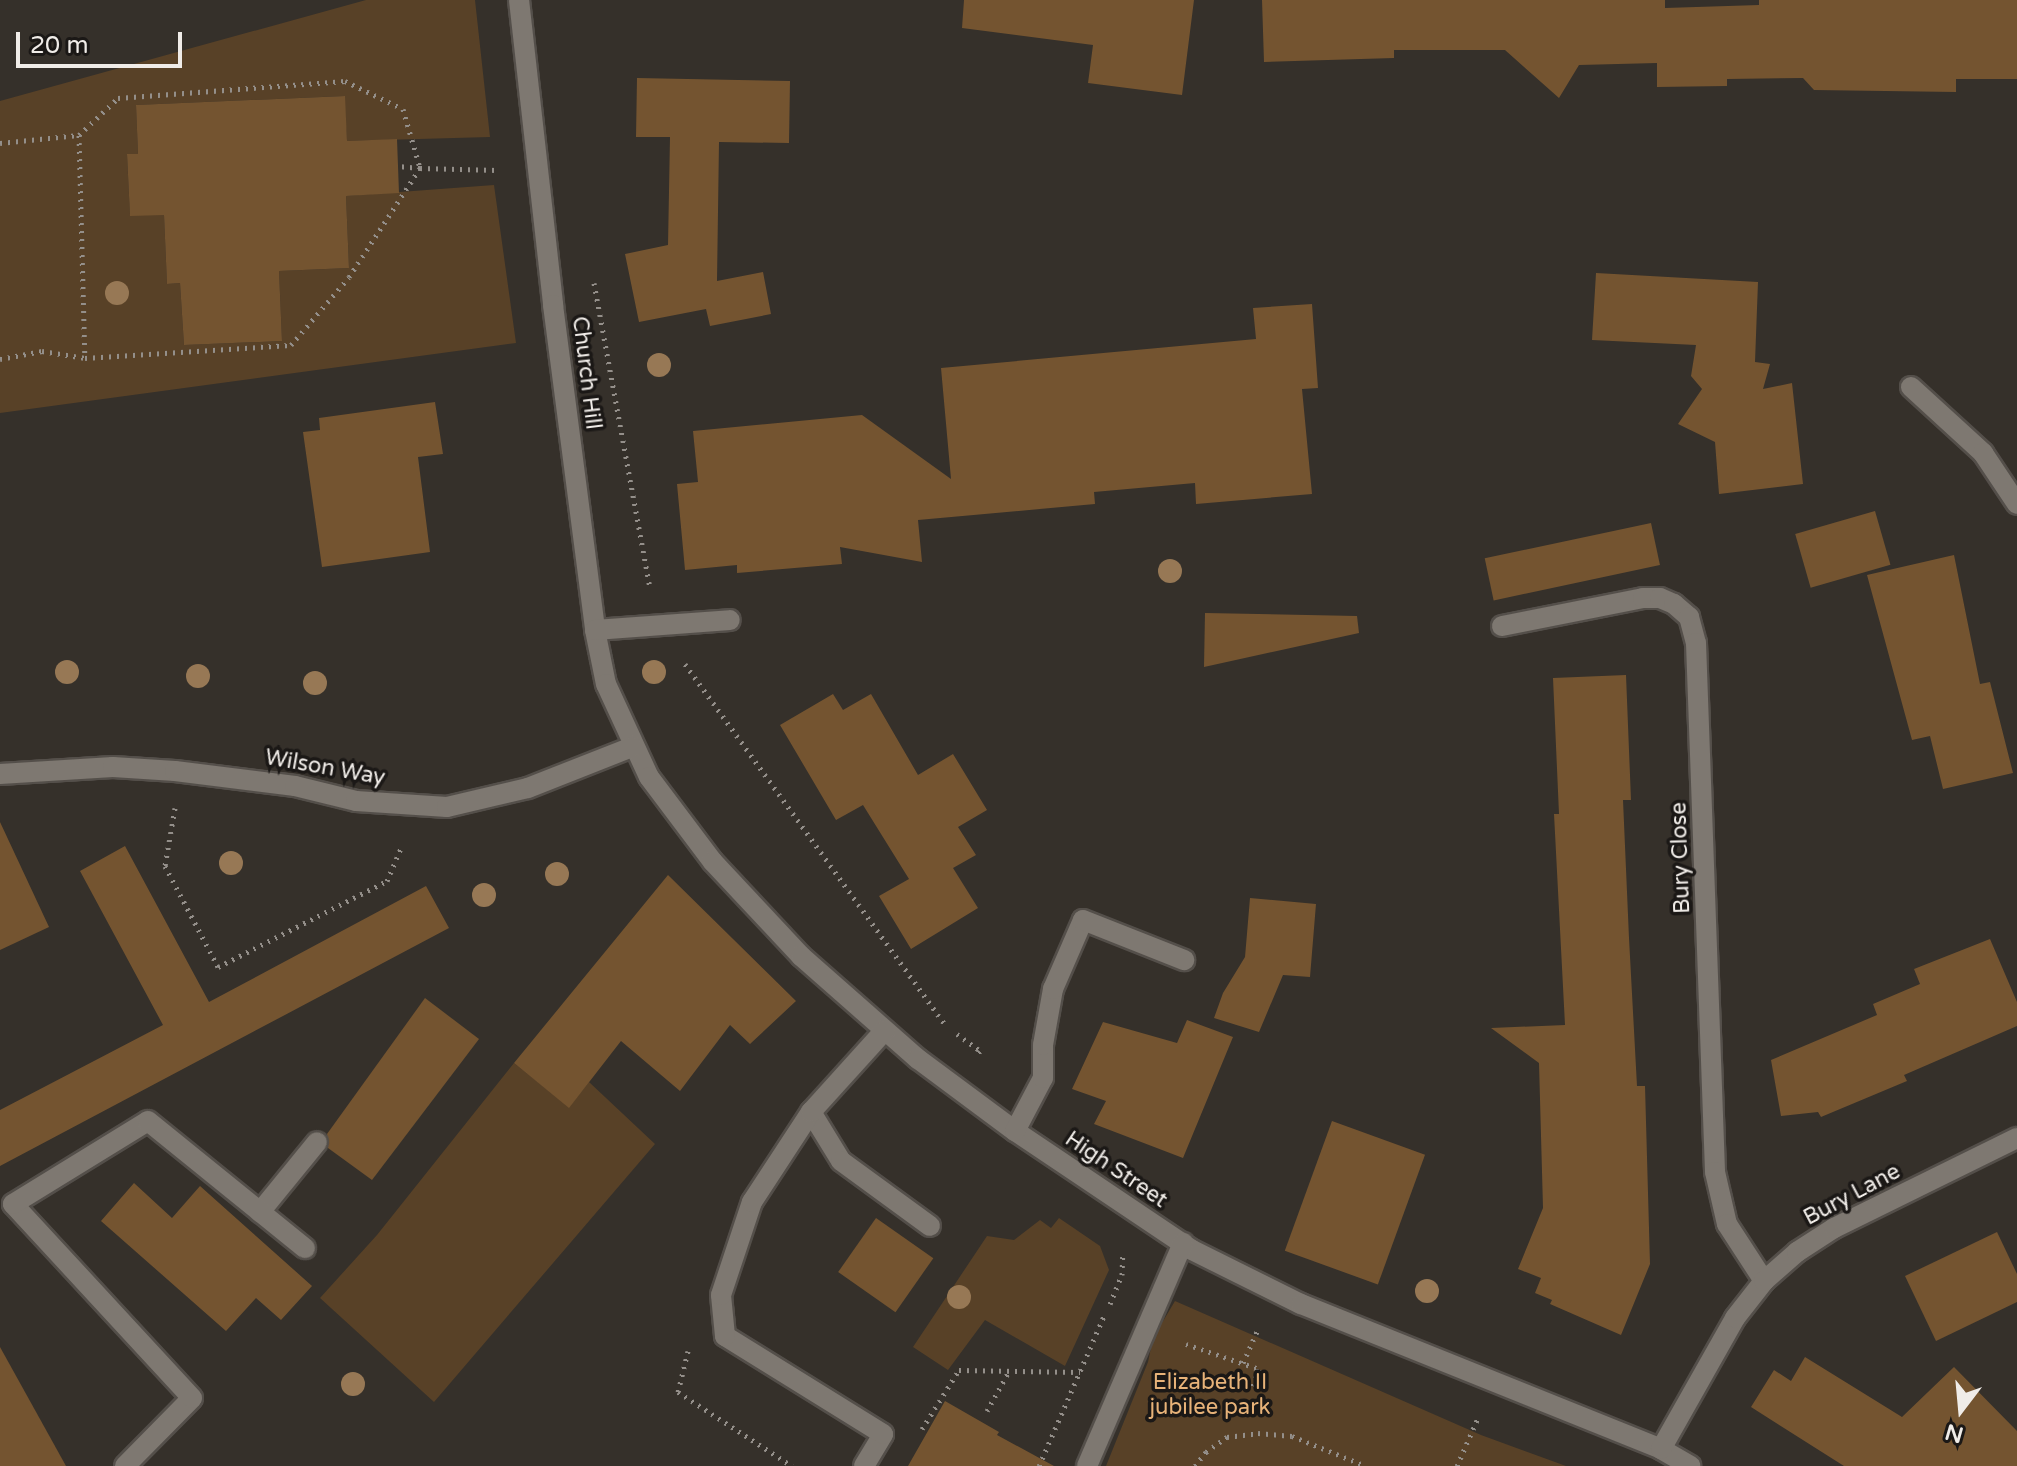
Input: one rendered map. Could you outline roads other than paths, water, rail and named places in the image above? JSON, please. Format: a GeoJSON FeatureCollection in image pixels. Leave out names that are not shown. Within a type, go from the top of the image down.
{"type":"FeatureCollection","features":[{"type":"Feature","properties":{"kind":"street","name":"Church Hill"},"geometry":{"type":"LineString","coordinates":[[519,0],[536,165],[595,630],[606,684],[632,747]]}},
{"type":"Feature","properties":{"kind":"street"},"geometry":{"type":"LineString","coordinates":[[1911,387],[1983,453],[2017,504]]}},
{"type":"Feature","properties":{"kind":"street","name":"Bury Close"},"geometry":{"type":"LineString","coordinates":[[1502,626],[1643,598],[1660,598],[1674,604],[1689,617],[1696,643],[1715,1172],[1727,1224],[1764,1281]]}},
{"type":"Feature","properties":{"kind":"street"},"geometry":{"type":"LineString","coordinates":[[595,630],[730,620]]}},
{"type":"Feature","properties":{"kind":"street","name":"Wilson Way"},"geometry":{"type":"LineString","coordinates":[[0,774],[113,767],[175,771],[295,786],[356,801],[447,807],[528,788],[632,747]]}},
{"type":"Feature","properties":{"kind":"street","name":"High Street"},"geometry":{"type":"LineString","coordinates":[[632,747],[649,777],[713,862],[801,956],[885,1030],[1015,1131],[1183,1243],[1301,1304],[1661,1449],[1690,1466]]}},
{"type":"Feature","properties":{"kind":"street"},"geometry":{"type":"LineString","coordinates":[[1015,1131],[1043,1078],[1043,1045],[1053,989],[1083,920],[1184,960]]}},
{"type":"Feature","properties":{"kind":"street"},"geometry":{"type":"LineString","coordinates":[[864,1466],[883,1434],[725,1336],[721,1295],[752,1202],[811,1112],[885,1030]]}},
{"type":"Feature","properties":{"kind":"street"},"geometry":{"type":"LineString","coordinates":[[811,1112],[841,1161],[930,1226]]}},
{"type":"Feature","properties":{"kind":"street"},"geometry":{"type":"LineString","coordinates":[[127,1465],[192,1398],[13,1204],[148,1121],[305,1248]]}},
{"type":"Feature","properties":{"kind":"street","name":"Bury Lane"},"geometry":{"type":"LineString","coordinates":[[1661,1449],[1710,1358],[1764,1281],[1797,1252],[1834,1228],[2017,1138]]}},
{"type":"Feature","properties":{"kind":"street"},"geometry":{"type":"LineString","coordinates":[[260,1212],[317,1142]]}},
{"type":"Feature","properties":{"kind":"street"},"geometry":{"type":"LineString","coordinates":[[1087,1466],[1183,1243]]}},
{"type":"Feature","properties":{"kind":"park label","name":"Elizabeth II jubilee park"},"geometry":{"type":"Point","coordinates":[1210,1394]}}]}
